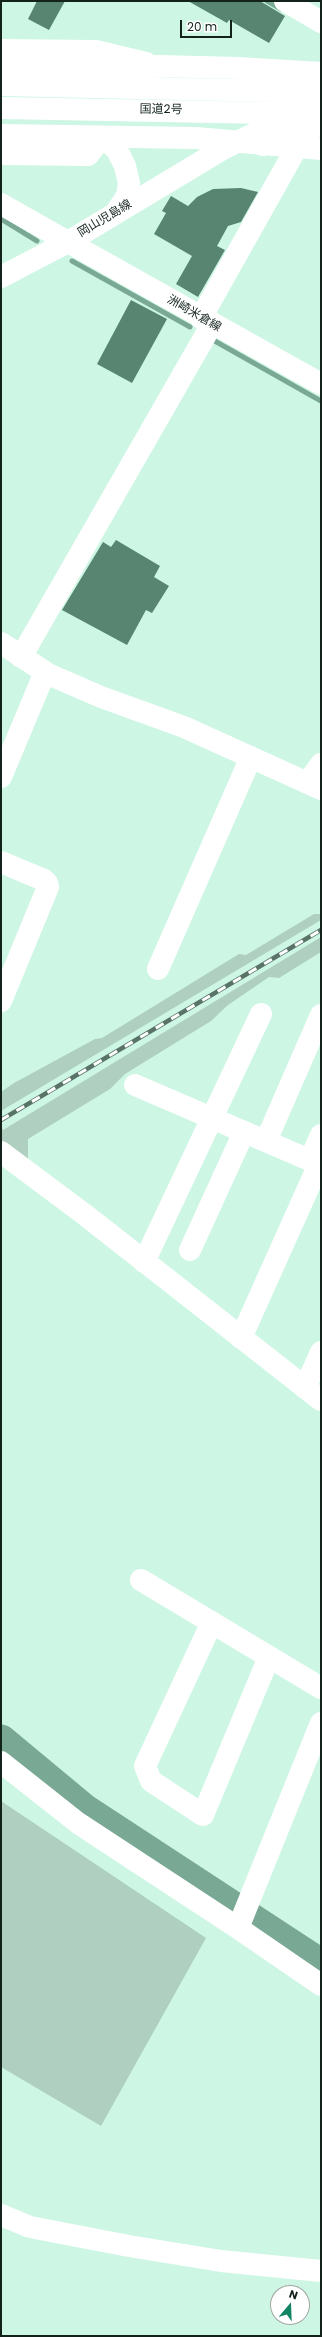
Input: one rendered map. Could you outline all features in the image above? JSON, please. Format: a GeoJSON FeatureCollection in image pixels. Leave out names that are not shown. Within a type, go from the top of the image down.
{"type":"FeatureCollection","features":[{"type":"Feature","properties":{"kind":"main road"},"geometry":{"type":"LineString","coordinates":[[285,1],[321,22]]}},
{"type":"Feature","properties":{"kind":"main road"},"geometry":{"type":"LineString","coordinates":[[1,50],[96,51],[160,66]]}},
{"type":"Feature","properties":{"kind":"main road"},"geometry":{"type":"LineString","coordinates":[[238,68],[321,64]]}},
{"type":"Feature","properties":{"kind":"main road"},"geometry":{"type":"LineString","coordinates":[[1,68],[160,66],[238,68],[321,73]]}},
{"type":"Feature","properties":{"kind":"main road"},"geometry":{"type":"LineString","coordinates":[[24,652],[207,321],[292,115],[293,106],[287,91],[263,77],[238,68]]}},
{"type":"Feature","properties":{"kind":"main road","name":"国道2号"},"geometry":{"type":"LineString","coordinates":[[1,85],[321,92]]}},
{"type":"Feature","properties":{"kind":"main road","name":"岡山児島線"},"geometry":{"type":"LineString","coordinates":[[1,277],[68,242],[116,212],[236,142],[321,101]]}},
{"type":"Feature","properties":{"kind":"main road","name":"国道2号"},"geometry":{"type":"LineString","coordinates":[[1,108],[321,114]]}},
{"type":"Feature","properties":{"kind":"main road","name":"岡山児島線"},"geometry":{"type":"LineString","coordinates":[[207,158],[281,143],[321,125]]}},
{"type":"Feature","properties":{"kind":"main road"},"geometry":{"type":"LineString","coordinates":[[1,135],[196,138],[236,142],[281,143],[321,149]]}},
{"type":"Feature","properties":{"kind":"main road"},"geometry":{"type":"LineString","coordinates":[[1,154],[88,155],[102,137]]}},
{"type":"Feature","properties":{"kind":"main road"},"geometry":{"type":"LineString","coordinates":[[102,137],[117,150],[125,166],[129,183],[126,196],[116,212]]}},
{"type":"Feature","properties":{"kind":"main road","name":"洲崎米倉線"},"geometry":{"type":"LineString","coordinates":[[1,204],[321,384]]}},
{"type":"Feature","properties":{"kind":"main road"},"geometry":{"type":"LineString","coordinates":[[1,643],[24,652],[45,672],[102,697],[184,727],[251,757],[314,777]]}},
{"type":"Feature","properties":{"kind":"main road"},"geometry":{"type":"LineString","coordinates":[[1,776],[45,672]]}},
{"type":"Feature","properties":{"kind":"main road"},"geometry":{"type":"LineString","coordinates":[[158,969],[251,757]]}},
{"type":"Feature","properties":{"kind":"main road"},"geometry":{"type":"LineString","coordinates":[[1,862],[44,880],[48,887],[1,1001]]}},
{"type":"Feature","properties":{"kind":"main road"},"geometry":{"type":"LineString","coordinates":[[144,1262],[261,1014]]}},
{"type":"Feature","properties":{"kind":"main road"},"geometry":{"type":"LineString","coordinates":[[266,1141],[321,1015]]}},
{"type":"Feature","properties":{"kind":"main road"},"geometry":{"type":"LineString","coordinates":[[134,1085],[317,1163]]}},
{"type":"Feature","properties":{"kind":"main road"},"geometry":{"type":"LineString","coordinates":[[190,1250],[244,1132]]}},
{"type":"Feature","properties":{"kind":"main road"},"geometry":{"type":"LineString","coordinates":[[241,1338],[317,1163],[321,1135]]}},
{"type":"Feature","properties":{"kind":"main road"},"geometry":{"type":"LineString","coordinates":[[1,1152],[313,1394],[321,1352]]}},
{"type":"Feature","properties":{"kind":"main road"},"geometry":{"type":"LineString","coordinates":[[141,1580],[321,1688]]}},
{"type":"Feature","properties":{"kind":"main road"},"geometry":{"type":"LineString","coordinates":[[212,1622],[146,1766],[151,1781],[203,1815],[269,1657]]}},
{"type":"Feature","properties":{"kind":"main road"},"geometry":{"type":"LineString","coordinates":[[242,1917],[321,1723]]}},
{"type":"Feature","properties":{"kind":"main road"},"geometry":{"type":"LineString","coordinates":[[1,1762],[78,1823],[242,1917],[321,1985]]}},
{"type":"Feature","properties":{"kind":"main road"},"geometry":{"type":"LineString","coordinates":[[1,2215],[30,2226],[129,2246],[221,2261],[321,2271]]}},
{"type":"Feature","properties":{"kind":"green space"},"geometry":{"type":"Polygon","coordinates":[[[314,914],[321,914],[321,920],[1,1111],[1,1092],[14,1083],[95,1039],[102,1038],[239,954],[246,955],[314,914]]]}},
{"type":"Feature","properties":{"kind":"green space"},"geometry":{"type":"Polygon","coordinates":[[[321,937],[321,952],[279,978],[269,977],[228,1005],[211,1021],[125,1074],[110,1089],[28,1139],[28,1164],[1,1144],[1,1126],[3,1130],[321,937]]]}},
{"type":"Feature","properties":{"kind":"green space"},"geometry":{"type":"Polygon","coordinates":[[[1,1801],[206,1938],[101,2126],[1,2067],[1,1801]]]}},
{"type":"Feature","properties":{"kind":"building"},"geometry":{"type":"Polygon","coordinates":[[[37,1],[65,1],[49,30],[28,19],[37,1]]]}},
{"type":"Feature","properties":{"kind":"building"},"geometry":{"type":"Polygon","coordinates":[[[188,1],[260,1],[285,16],[269,43],[229,20],[227,23],[188,1]]]}},
{"type":"Feature","properties":{"kind":"building"},"geometry":{"type":"Polygon","coordinates":[[[241,188],[258,192],[241,222],[228,226],[217,246],[225,250],[198,297],[176,284],[192,256],[154,234],[166,213],[162,211],[171,196],[188,206],[197,197],[213,189],[241,188]]]}},
{"type":"Feature","properties":{"kind":"building"},"geometry":{"type":"Polygon","coordinates":[[[131,300],[167,319],[132,383],[97,364],[131,300]]]}},
{"type":"Feature","properties":{"kind":"building"},"geometry":{"type":"Polygon","coordinates":[[[116,540],[160,566],[154,577],[169,586],[152,613],[146,610],[127,645],[62,610],[103,542],[111,547],[116,540]]]}},
{"type":"Feature","properties":{"kind":"waterway"},"geometry":{"type":"LineString","coordinates":[[267,1],[281,9]]}},
{"type":"Feature","properties":{"kind":"waterway"},"geometry":{"type":"LineString","coordinates":[[1,219],[37,241]]}},
{"type":"Feature","properties":{"kind":"waterway"},"geometry":{"type":"LineString","coordinates":[[72,261],[190,327]]}},
{"type":"Feature","properties":{"kind":"waterway"},"geometry":{"type":"LineString","coordinates":[[213,340],[321,401]]}},
{"type":"Feature","properties":{"kind":"waterway"},"geometry":{"type":"LineString","coordinates":[[1,1740],[84,1809],[321,1964]]}},
{"type":"Feature","properties":{"kind":"railway"},"geometry":{"type":"LineString","coordinates":[[1,1120],[321,930]]}}]}
